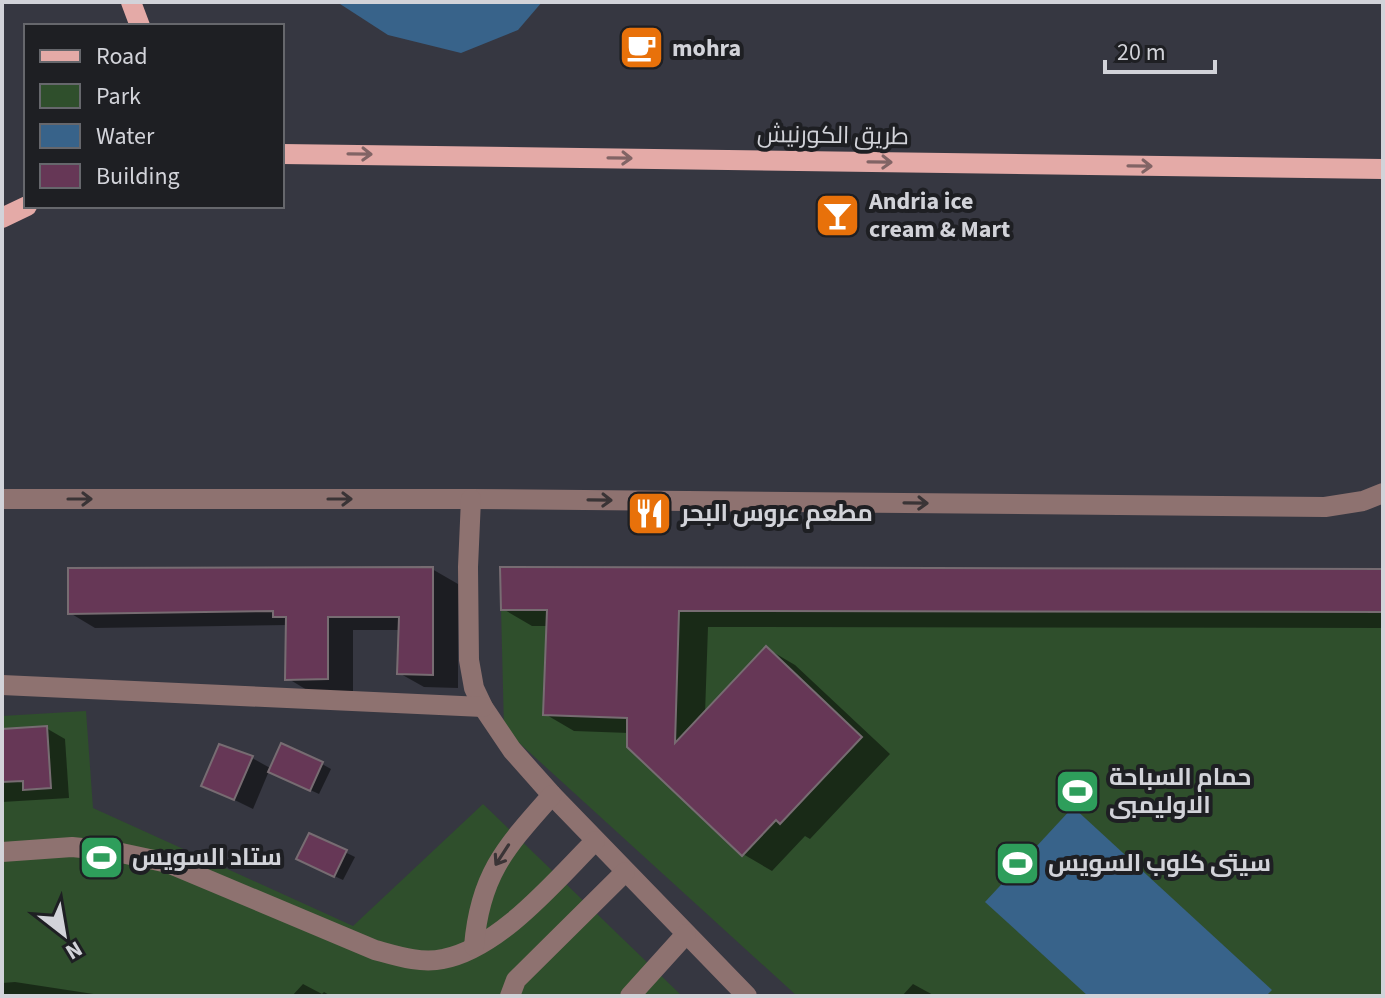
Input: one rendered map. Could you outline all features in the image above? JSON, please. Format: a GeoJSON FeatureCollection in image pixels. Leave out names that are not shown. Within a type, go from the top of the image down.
{"type":"FeatureCollection","features":[{"type":"Feature","properties":{"kind":"main road"},"geometry":{"type":"LineString","coordinates":[[131,2],[139,24]]}},
{"type":"Feature","properties":{"kind":"main road","name":"طريق الكورنيش"},"geometry":{"type":"LineString","coordinates":[[285,152],[1383,169]]}},
{"type":"Feature","properties":{"kind":"main road"},"geometry":{"type":"LineString","coordinates":[[2,218],[24,207]]}},
{"type":"Feature","properties":{"kind":"street"},"geometry":{"type":"LineString","coordinates":[[2,499],[471,499],[1325,507],[1363,501],[1383,493]]}},
{"type":"Feature","properties":{"kind":"street"},"geometry":{"type":"LineString","coordinates":[[471,499],[469,660],[474,688],[483,707],[512,750],[552,795],[747,996]]}},
{"type":"Feature","properties":{"kind":"street"},"geometry":{"type":"LineString","coordinates":[[2,685],[483,707]]}},
{"type":"Feature","properties":{"kind":"street"},"geometry":{"type":"LineString","coordinates":[[474,946],[477,915],[485,886],[499,857],[552,795]]}},
{"type":"Feature","properties":{"kind":"street"},"geometry":{"type":"LineString","coordinates":[[2,852],[72,847],[112,851],[168,863],[375,950],[412,959],[444,959],[474,946],[522,914],[595,841]]}},
{"type":"Feature","properties":{"kind":"street"},"geometry":{"type":"LineString","coordinates":[[510,996],[516,980],[625,872]]}},
{"type":"Feature","properties":{"kind":"street"},"geometry":{"type":"LineString","coordinates":[[630,996],[686,934]]}},
{"type":"Feature","properties":{"kind":"green space","name":"سيتى كلوب السويس"},"geometry":{"type":"Polygon","coordinates":[[[500,567],[1383,569],[1383,996],[797,996],[504,729],[500,567]]]}},
{"type":"Feature","properties":{"kind":"green space","name":"ستاد السويس"},"geometry":{"type":"Polygon","coordinates":[[[86,711],[93,808],[353,926],[483,804],[682,996],[2,996],[2,716],[86,711]]]}},
{"type":"Feature","properties":{"kind":"water"},"geometry":{"type":"Polygon","coordinates":[[[337,2],[542,2],[518,30],[461,53],[388,35],[337,2]]]}},
{"type":"Feature","properties":{"kind":"water"},"geometry":{"type":"Polygon","coordinates":[[[1073,807],[1272,990],[1266,996],[1088,996],[985,902],[1073,807]]]}},
{"type":"Feature","properties":{"kind":"building"},"geometry":{"type":"Polygon","coordinates":[[[433,567],[433,675],[397,674],[399,617],[328,617],[328,679],[285,680],[286,617],[273,617],[273,611],[68,614],[68,568],[433,567]]]}},
{"type":"Feature","properties":{"kind":"building"},"geometry":{"type":"Polygon","coordinates":[[[500,567],[1383,569],[1383,612],[679,611],[675,743],[766,646],[862,737],[780,824],[776,820],[742,856],[627,747],[627,718],[543,715],[547,610],[501,610],[500,567]]]}},
{"type":"Feature","properties":{"kind":"building"},"geometry":{"type":"Polygon","coordinates":[[[47,726],[51,788],[23,790],[23,781],[2,782],[2,729],[47,726]]]}},
{"type":"Feature","properties":{"kind":"building"},"geometry":{"type":"Polygon","coordinates":[[[281,743],[323,762],[310,791],[268,772],[281,743]]]}},
{"type":"Feature","properties":{"kind":"building"},"geometry":{"type":"Polygon","coordinates":[[[219,744],[253,756],[234,800],[201,786],[219,744]]]}},
{"type":"Feature","properties":{"kind":"building"},"geometry":{"type":"Polygon","coordinates":[[[309,833],[347,850],[334,877],[296,859],[309,833]]]}},
{"type":"Feature","properties":{"kind":"place","name":"mohra"},"geometry":{"type":"Point","coordinates":[641,48]}},
{"type":"Feature","properties":{"kind":"place","name":"Andria ice cream & Mart"},"geometry":{"type":"Point","coordinates":[838,215]}},
{"type":"Feature","properties":{"kind":"place","name":"مطعم عروس البحر"},"geometry":{"type":"Point","coordinates":[650,513]}},
{"type":"Feature","properties":{"kind":"place","name":"حمام السباحة الاوليمبى"},"geometry":{"type":"Point","coordinates":[1078,791]}},
{"type":"Feature","properties":{"kind":"place","name":"ستاد السويس"},"geometry":{"type":"Point","coordinates":[101,857]}},
{"type":"Feature","properties":{"kind":"place","name":"سيتى كلوب السويس"},"geometry":{"type":"Point","coordinates":[1017,863]}}]}
